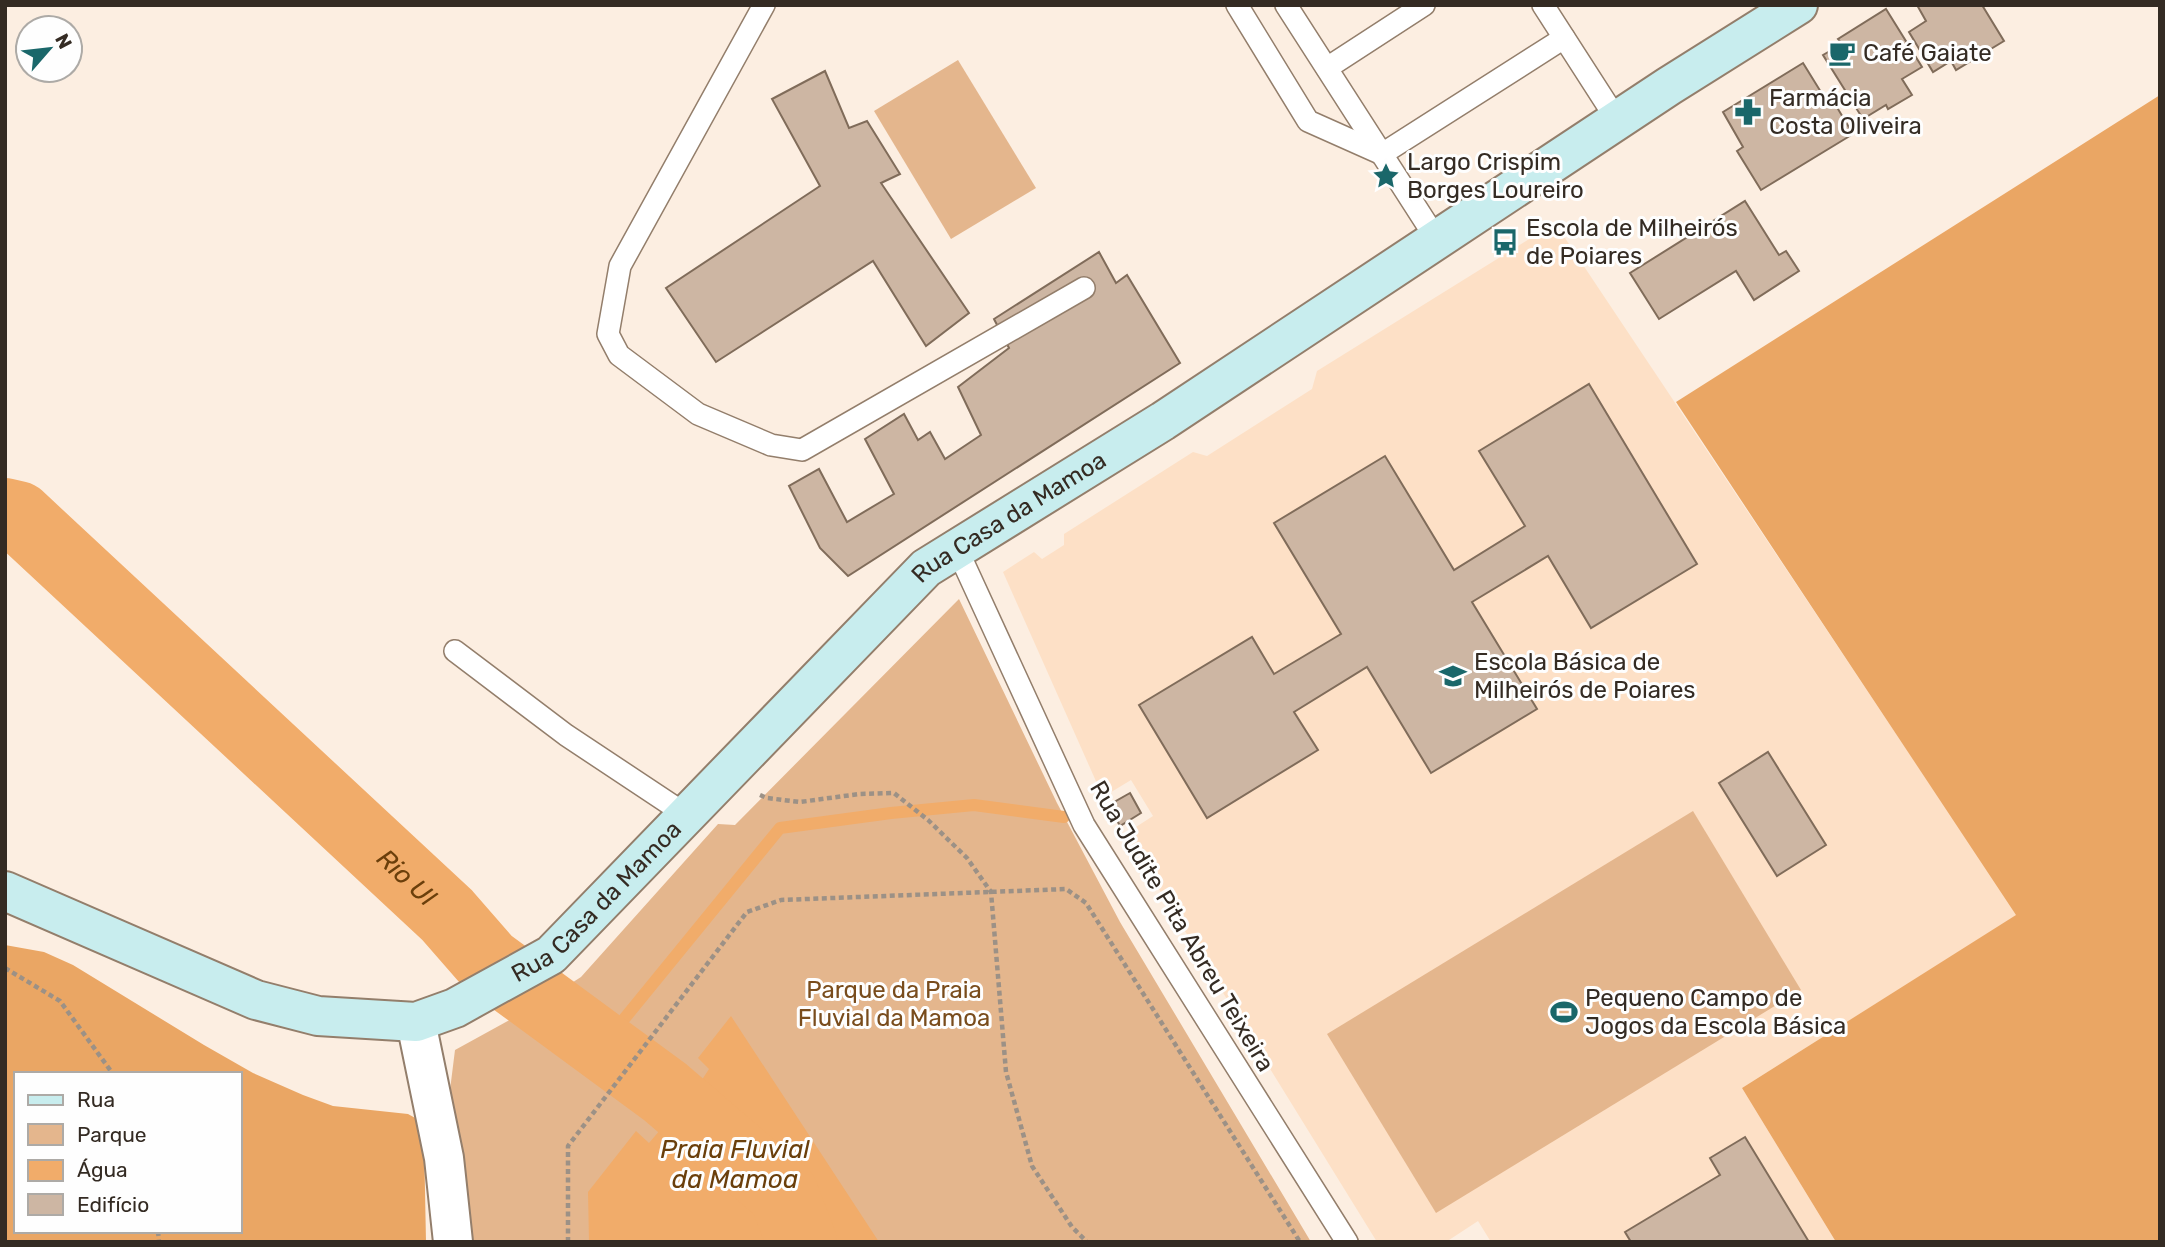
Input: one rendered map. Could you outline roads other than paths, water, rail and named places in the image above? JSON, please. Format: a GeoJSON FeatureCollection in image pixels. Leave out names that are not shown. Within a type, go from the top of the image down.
{"type":"FeatureCollection","features":[{"type":"Feature","properties":{"kind":"street","name":"Rua Casa da Mamoa"},"geometry":{"type":"LineString","coordinates":[[416,1022],[455,1008],[551,955],[926,568],[1163,421],[1617,120],[1798,5]]}},
{"type":"Feature","properties":{"kind":"street"},"geometry":{"type":"LineString","coordinates":[[5,891],[256,1000],[317,1016],[416,1022],[444,1158],[453,1242]]}},
{"type":"Feature","properties":{"kind":"lane"},"geometry":{"type":"LineString","coordinates":[[764,5],[620,266],[608,334],[619,355],[698,414],[771,445],[802,450],[1084,288]]}},
{"type":"Feature","properties":{"kind":"lane"},"geometry":{"type":"LineString","coordinates":[[1237,5],[1307,121],[1382,154]]}},
{"type":"Feature","properties":{"kind":"lane"},"geometry":{"type":"LineString","coordinates":[[1286,5],[1437,240]]}},
{"type":"Feature","properties":{"kind":"lane"},"geometry":{"type":"LineString","coordinates":[[1327,68],[1424,5]]}},
{"type":"Feature","properties":{"kind":"lane"},"geometry":{"type":"LineString","coordinates":[[1543,5],[1617,120]]}},
{"type":"Feature","properties":{"kind":"lane"},"geometry":{"type":"LineString","coordinates":[[1382,154],[1564,38]]}},
{"type":"Feature","properties":{"kind":"lane","name":"Rua Judite Pita Abreu Teixeira"},"geometry":{"type":"LineString","coordinates":[[957,549],[1084,825],[1347,1242]]}},
{"type":"Feature","properties":{"kind":"lane"},"geometry":{"type":"LineString","coordinates":[[455,651],[566,735],[688,816]]}},
{"type":"Feature","properties":{"kind":"water","name":"Praia Fluvial da Mamoa"},"geometry":{"type":"Polygon","coordinates":[[[731,1016],[879,1242],[589,1242],[588,1192],[636,1131],[649,1143],[672,1116],[657,1103],[671,1084],[690,1098],[709,1069],[698,1058],[731,1016]]]}},
{"type":"Feature","properties":{"kind":"waterway","name":"Rio Ul"},"geometry":{"type":"LineString","coordinates":[[5,513],[18,516],[447,915],[488,962],[665,1092],[783,1193],[802,1242]]}},
{"type":"Feature","properties":{"kind":"waterway"},"geometry":{"type":"LineString","coordinates":[[602,1046],[780,828],[974,805],[1064,817]]}},
{"type":"Feature","properties":{"kind":"place","name":"Café Gaiate"},"geometry":{"type":"Point","coordinates":[1842,53]}},
{"type":"Feature","properties":{"kind":"place","name":"Farmácia Costa Oliveira"},"geometry":{"type":"Point","coordinates":[1748,112]}},
{"type":"Feature","properties":{"kind":"place","name":"Largo Crispim Borges Loureiro"},"geometry":{"type":"Point","coordinates":[1386,176]}},
{"type":"Feature","properties":{"kind":"place","name":"Escola de Milheirós de Poiares"},"geometry":{"type":"Point","coordinates":[1505,242]}},
{"type":"Feature","properties":{"kind":"place","name":"Escola Básica de Milheirós de Poiares"},"geometry":{"type":"Point","coordinates":[1453,676]}},
{"type":"Feature","properties":{"kind":"place","name":"Pequeno Campo de Jogos da Escola Básica"},"geometry":{"type":"Point","coordinates":[1564,1012]}},
{"type":"Feature","properties":{"kind":"park label","name":"Parque da Praia Fluvial da Mamoa"},"geometry":{"type":"Point","coordinates":[894,1004]}}]}
